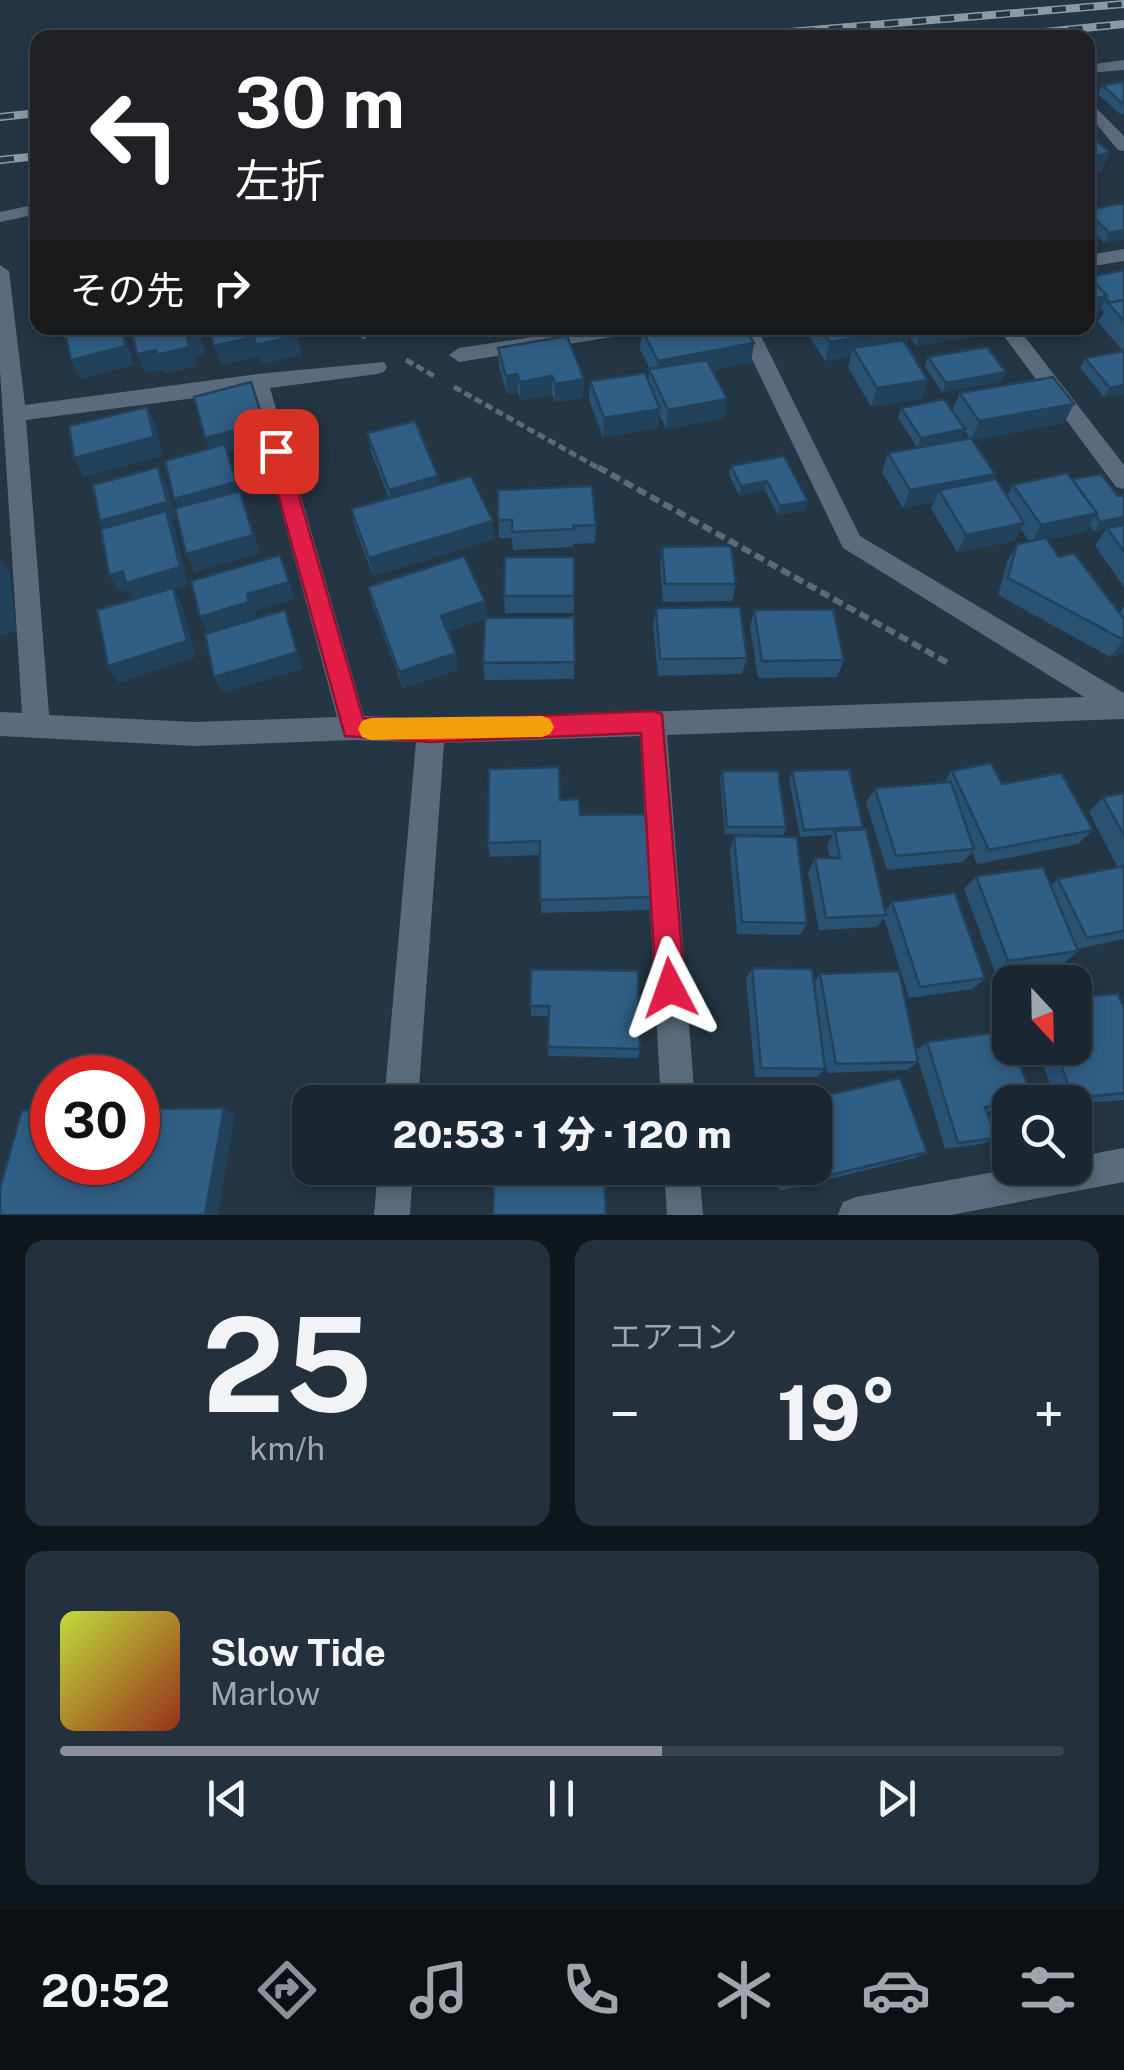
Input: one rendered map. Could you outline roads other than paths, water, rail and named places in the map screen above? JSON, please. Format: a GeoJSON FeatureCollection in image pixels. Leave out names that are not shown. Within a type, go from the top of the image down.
{"type":"FeatureCollection","features":[{"type":"Feature","properties":{"kind":"street"},"geometry":{"type":"LineString","coordinates":[[1095,68],[1124,66]]}},
{"type":"Feature","properties":{"kind":"street"},"geometry":{"type":"LineString","coordinates":[[1095,113],[1124,146]]}},
{"type":"Feature","properties":{"kind":"street"},"geometry":{"type":"LineString","coordinates":[[0,216],[30,210]]}},
{"type":"Feature","properties":{"kind":"street"},"geometry":{"type":"LineString","coordinates":[[1095,259],[1124,255]]}},
{"type":"Feature","properties":{"kind":"street"},"geometry":{"type":"LineString","coordinates":[[0,271],[15,414],[36,725]]}},
{"type":"Feature","properties":{"kind":"street"},"geometry":{"type":"LineString","coordinates":[[486,335],[488,351]]}},
{"type":"Feature","properties":{"kind":"street"},"geometry":{"type":"LineString","coordinates":[[459,355],[587,335]]}},
{"type":"Feature","properties":{"kind":"street"},"geometry":{"type":"LineString","coordinates":[[750,335],[851,542],[1124,707]]}},
{"type":"Feature","properties":{"kind":"street"},"geometry":{"type":"LineString","coordinates":[[1013,335],[1124,481]]}},
{"type":"Feature","properties":{"kind":"street"},"geometry":{"type":"LineString","coordinates":[[15,414],[257,382],[380,357]]}},
{"type":"Feature","properties":{"kind":"street"},"geometry":{"type":"LineString","coordinates":[[257,382],[354,728]]}},
{"type":"Feature","properties":{"kind":"street"},"geometry":{"type":"LineString","coordinates":[[0,724],[195,734],[354,728],[431,731],[1124,707]]}},
{"type":"Feature","properties":{"kind":"street"},"geometry":{"type":"LineString","coordinates":[[653,722],[677,1085]]}},
{"type":"Feature","properties":{"kind":"street"},"geometry":{"type":"LineString","coordinates":[[402,1085],[431,731]]}},
{"type":"Feature","properties":{"kind":"street"},"geometry":{"type":"LineString","coordinates":[[856,1215],[1124,1165]]}},
{"type":"Feature","properties":{"kind":"street"},"geometry":{"type":"LineString","coordinates":[[392,1215],[395,1185]]}},
{"type":"Feature","properties":{"kind":"street"},"geometry":{"type":"LineString","coordinates":[[683,1185],[686,1215]]}},
{"type":"Feature","properties":{"kind":"railway"},"geometry":{"type":"LineString","coordinates":[[813,30],[1124,4]]}},
{"type":"Feature","properties":{"kind":"railway"},"geometry":{"type":"LineString","coordinates":[[1064,30],[1124,24]]}},
{"type":"Feature","properties":{"kind":"railway"},"geometry":{"type":"LineString","coordinates":[[0,117],[30,114]]}},
{"type":"Feature","properties":{"kind":"railway"},"geometry":{"type":"LineString","coordinates":[[0,160],[30,157]]}}]}
